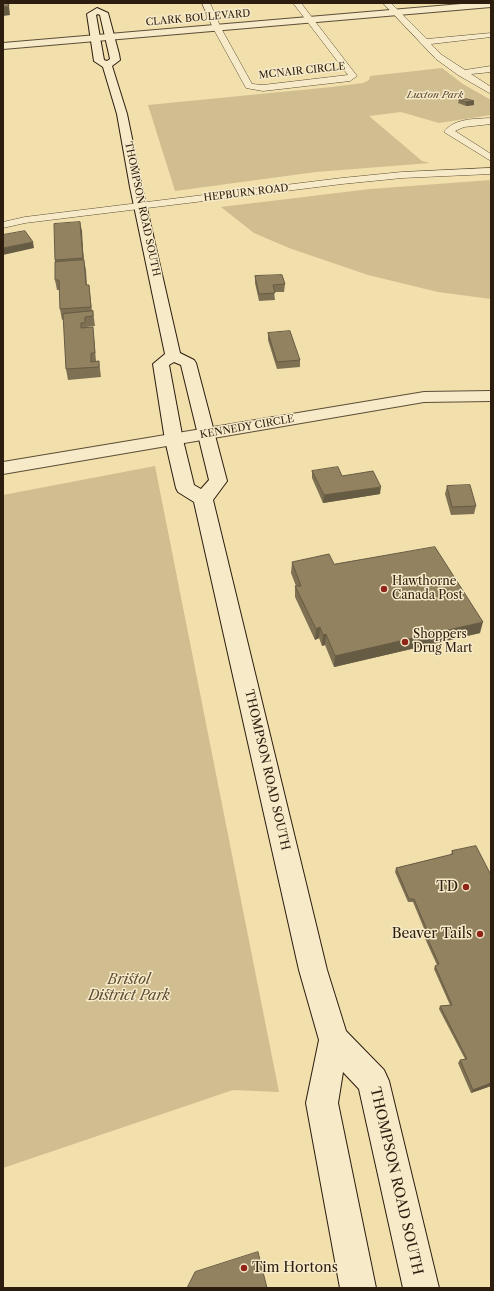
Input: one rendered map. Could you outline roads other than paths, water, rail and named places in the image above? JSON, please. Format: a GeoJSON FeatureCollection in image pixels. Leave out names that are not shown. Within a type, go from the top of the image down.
{"type":"FeatureCollection","features":[{"type":"Feature","properties":{"kind":"main road","name":"CLARK BOULEVARD"},"geometry":{"type":"LineString","coordinates":[[3,46],[491,4]]}},
{"type":"Feature","properties":{"kind":"main road","name":"THOMPSON ROAD SOUTH"},"geometry":{"type":"LineString","coordinates":[[107,65],[115,60],[104,13],[97,7],[91,14],[99,61],[107,65],[122,114],[172,355]]}},
{"type":"Feature","properties":{"kind":"main road"},"geometry":{"type":"LineString","coordinates":[[172,355],[188,363],[206,434],[218,481],[203,499],[185,488],[174,440],[161,364],[172,355]]}},
{"type":"Feature","properties":{"kind":"main road","name":"KENNEDY CIRCLE"},"geometry":{"type":"LineString","coordinates":[[3,468],[424,397],[491,396]]}},
{"type":"Feature","properties":{"kind":"main road","name":"THOMPSON ROAD SOUTH"},"geometry":{"type":"LineString","coordinates":[[203,499],[312,970],[334,1040],[373,1081],[421,1288]]}},
{"type":"Feature","properties":{"kind":"main road","name":"THOMPSON ROAD SOUTH"},"geometry":{"type":"LineString","coordinates":[[334,1040],[322,1103],[358,1288]]}},
{"type":"Feature","properties":{"kind":"street"},"geometry":{"type":"LineString","coordinates":[[206,3],[217,28]]}},
{"type":"Feature","properties":{"kind":"street"},"geometry":{"type":"LineString","coordinates":[[297,3],[309,20]]}},
{"type":"Feature","properties":{"kind":"street"},"geometry":{"type":"LineString","coordinates":[[387,3],[439,57],[461,73],[491,91]]}},
{"type":"Feature","properties":{"kind":"street","name":"MCNAIR CIRCLE"},"geometry":{"type":"LineString","coordinates":[[217,28],[249,86],[263,88],[350,78],[353,76],[309,20]]}},
{"type":"Feature","properties":{"kind":"street"},"geometry":{"type":"LineString","coordinates":[[425,42],[491,35]]}},
{"type":"Feature","properties":{"kind":"street"},"geometry":{"type":"LineString","coordinates":[[461,73],[491,69]]}},
{"type":"Feature","properties":{"kind":"street"},"geometry":{"type":"LineString","coordinates":[[491,121],[452,127],[449,132],[491,158]]}},
{"type":"Feature","properties":{"kind":"street","name":"HEPBURN ROAD"},"geometry":{"type":"LineString","coordinates":[[3,225],[25,220],[379,178],[491,171]]}},
{"type":"Feature","properties":{"kind":"place","name":"Hawthorne Canada Post"},"geometry":{"type":"Point","coordinates":[384,589]}},
{"type":"Feature","properties":{"kind":"place","name":"Shoppers Drug Mart"},"geometry":{"type":"Point","coordinates":[405,642]}},
{"type":"Feature","properties":{"kind":"place","name":"TD"},"geometry":{"type":"Point","coordinates":[466,887]}},
{"type":"Feature","properties":{"kind":"place","name":"Beaver Tails"},"geometry":{"type":"Point","coordinates":[480,934]}},
{"type":"Feature","properties":{"kind":"place","name":"Tim Hortons"},"geometry":{"type":"Point","coordinates":[244,1268]}},
{"type":"Feature","properties":{"kind":"park label","name":"Luxton Park"},"geometry":{"type":"Point","coordinates":[435,95]}},
{"type":"Feature","properties":{"kind":"park label","name":"Bristol District Park"},"geometry":{"type":"Point","coordinates":[129,988]}}]}
